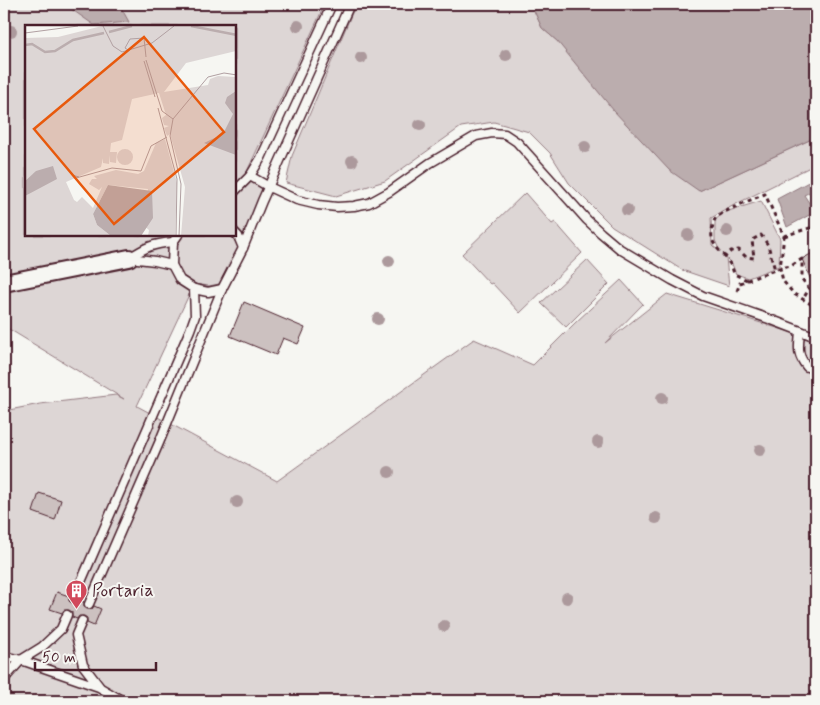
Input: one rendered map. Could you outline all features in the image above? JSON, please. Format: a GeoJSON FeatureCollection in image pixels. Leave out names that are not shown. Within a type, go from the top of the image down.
{"type":"FeatureCollection","features":[{"type":"Feature","properties":{"kind":"street"},"geometry":{"type":"LineString","coordinates":[[4,283],[128,258]]}},
{"type":"Feature","properties":{"kind":"lane"},"geometry":{"type":"LineString","coordinates":[[236,190],[250,176],[261,158],[332,4]]}},
{"type":"Feature","properties":{"kind":"lane"},"geometry":{"type":"LineString","coordinates":[[89,604],[222,289],[243,248],[350,4]]}},
{"type":"Feature","properties":{"kind":"lane"},"geometry":{"type":"LineString","coordinates":[[250,176],[297,200],[318,205],[354,206],[369,203],[389,192],[430,163],[476,136],[492,133],[505,134],[517,142],[587,220],[620,248],[702,296],[816,337]]}},
{"type":"Feature","properties":{"kind":"lane"},"geometry":{"type":"LineString","coordinates":[[236,233],[243,248]]}},
{"type":"Feature","properties":{"kind":"lane"},"geometry":{"type":"LineString","coordinates":[[177,236],[173,242],[172,265],[180,280],[194,290],[208,292],[222,289]]}},
{"type":"Feature","properties":{"kind":"lane"},"geometry":{"type":"LineString","coordinates":[[128,258],[157,243],[173,242]]}},
{"type":"Feature","properties":{"kind":"lane"},"geometry":{"type":"LineString","coordinates":[[128,258],[172,265]]}},
{"type":"Feature","properties":{"kind":"lane"},"geometry":{"type":"LineString","coordinates":[[74,598],[190,330],[195,316],[194,290]]}},
{"type":"Feature","properties":{"kind":"lane"},"geometry":{"type":"LineString","coordinates":[[800,331],[799,352],[801,360],[807,367],[816,368]]}},
{"type":"Feature","properties":{"kind":"lane"},"geometry":{"type":"LineString","coordinates":[[4,682],[5,678],[21,660],[42,647],[61,629],[66,615]]}},
{"type":"Feature","properties":{"kind":"lane"},"geometry":{"type":"LineString","coordinates":[[82,621],[76,634],[83,665],[99,687],[115,701]]}},
{"type":"Feature","properties":{"kind":"lane"},"geometry":{"type":"LineString","coordinates":[[61,629],[76,634]]}},
{"type":"Feature","properties":{"kind":"lane"},"geometry":{"type":"LineString","coordinates":[[4,656],[99,687],[123,701]]}},
{"type":"Feature","properties":{"kind":"path"},"geometry":{"type":"LineString","coordinates":[[747,280],[734,274],[732,267],[716,246],[712,238],[713,223],[716,217],[748,200],[764,194],[784,236],[780,268],[783,281],[794,294],[816,307]]}},
{"type":"Feature","properties":{"kind":"path"},"geometry":{"type":"LineString","coordinates":[[784,236],[816,226]]}},
{"type":"Feature","properties":{"kind":"path"},"geometry":{"type":"LineString","coordinates":[[725,257],[731,251],[740,250],[746,257],[754,258],[752,240],[761,235],[768,245],[775,270]]}},
{"type":"Feature","properties":{"kind":"path"},"geometry":{"type":"LineString","coordinates":[[736,291],[740,283],[790,266],[802,259],[802,279],[809,289],[803,299]]}},
{"type":"Feature","properties":{"kind":"shaded area"},"geometry":{"type":"Polygon","coordinates":[[[4,4],[325,4],[236,195],[236,25],[25,25],[25,236],[232,236],[239,248],[219,284],[209,286],[194,284],[137,406],[277,481],[474,339],[533,365],[621,280],[643,304],[605,343],[667,294],[816,340],[816,701],[4,701],[4,411],[40,404],[116,395],[124,399],[4,326],[4,4]]]}},
{"type":"Feature","properties":{"kind":"shaded area"},"geometry":{"type":"Polygon","coordinates":[[[64,4],[119,4],[129,22],[94,25],[64,4]]]}},
{"type":"Feature","properties":{"kind":"shaded area"},"geometry":{"type":"Polygon","coordinates":[[[358,4],[531,4],[542,28],[557,41],[699,191],[816,137],[816,164],[711,218],[712,245],[720,252],[715,240],[715,220],[725,212],[761,201],[780,239],[779,266],[748,278],[736,274],[732,264],[726,258],[729,286],[682,270],[612,226],[569,183],[550,153],[529,132],[494,122],[461,127],[385,181],[336,196],[286,183],[292,156],[352,13],[358,4]]]}},
{"type":"Feature","properties":{"kind":"shaded area"},"geometry":{"type":"Polygon","coordinates":[[[531,4],[816,4],[816,137],[699,191],[669,170],[614,111],[557,41],[542,28],[531,4]]]}},
{"type":"Feature","properties":{"kind":"shaded area"},"geometry":{"type":"Polygon","coordinates":[[[816,178],[816,189],[804,195],[815,212],[787,227],[777,199],[816,178]]]}},
{"type":"Feature","properties":{"kind":"shaded area"},"geometry":{"type":"Polygon","coordinates":[[[251,182],[264,189],[244,236],[236,225],[236,195],[251,182]]]}},
{"type":"Feature","properties":{"kind":"shaded area"},"geometry":{"type":"Polygon","coordinates":[[[525,193],[552,224],[555,222],[582,253],[520,313],[462,254],[525,193]]]}},
{"type":"Feature","properties":{"kind":"shaded area"},"geometry":{"type":"Polygon","coordinates":[[[587,260],[609,284],[566,327],[541,303],[587,260]]]}},
{"type":"Feature","properties":{"kind":"building"},"geometry":{"type":"Polygon","coordinates":[[[816,251],[816,292],[802,259],[816,251]]]}},
{"type":"Feature","properties":{"kind":"building"},"geometry":{"type":"Polygon","coordinates":[[[244,302],[305,328],[298,344],[283,338],[276,355],[230,336],[244,302]]]}},
{"type":"Feature","properties":{"kind":"building"},"geometry":{"type":"Polygon","coordinates":[[[39,493],[61,500],[55,520],[33,512],[39,493]]]}},
{"type":"Feature","properties":{"kind":"building","name":"Portaria"},"geometry":{"type":"Polygon","coordinates":[[[57,592],[69,596],[69,601],[72,603],[77,603],[79,600],[84,602],[84,607],[87,609],[92,609],[94,606],[101,609],[94,626],[87,623],[87,618],[84,616],[79,616],[77,619],[72,617],[72,612],[69,610],[64,610],[62,613],[50,609],[57,592]]]}},
{"type":"Feature","properties":{"kind":"place","name":"Portaria"},"geometry":{"type":"Point","coordinates":[76,609]}}]}
